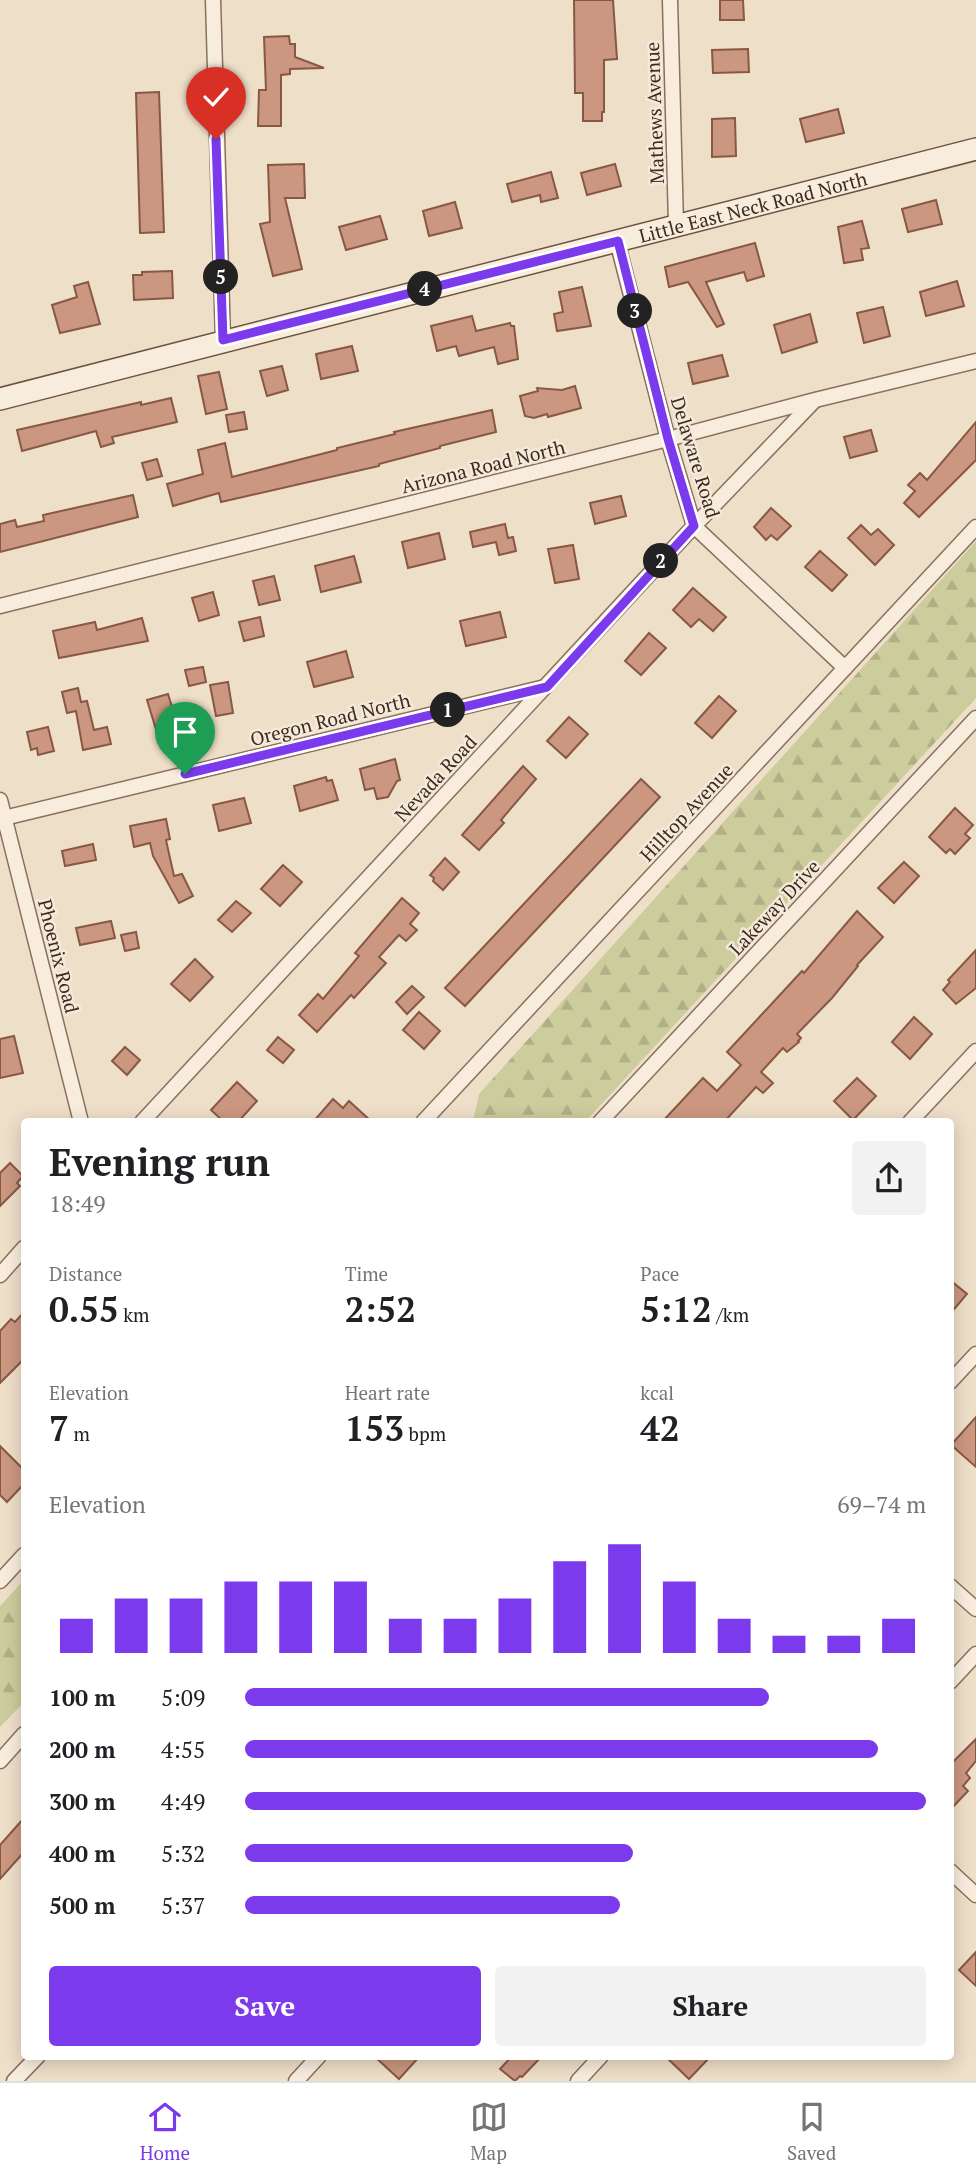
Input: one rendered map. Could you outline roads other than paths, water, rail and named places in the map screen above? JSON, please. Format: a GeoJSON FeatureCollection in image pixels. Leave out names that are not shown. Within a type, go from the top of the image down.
{"type":"FeatureCollection","features":[{"type":"Feature","properties":{"kind":"main road","name":"Little East Neck Road North"},"geometry":{"type":"LineString","coordinates":[[0,399],[976,149]]}},
{"type":"Feature","properties":{"kind":"street"},"geometry":{"type":"LineString","coordinates":[[213,0],[223,340]]}},
{"type":"Feature","properties":{"kind":"street","name":"Mathews Avenue"},"geometry":{"type":"LineString","coordinates":[[670,0],[676,224]]}},
{"type":"Feature","properties":{"kind":"street","name":"Delaware Road"},"geometry":{"type":"LineString","coordinates":[[618,241],[668,439],[694,526],[845,668]]}},
{"type":"Feature","properties":{"kind":"street","name":"Arizona Road North"},"geometry":{"type":"LineString","coordinates":[[0,607],[976,361]]}},
{"type":"Feature","properties":{"kind":"street","name":"Nevada Road"},"geometry":{"type":"LineString","coordinates":[[146,1118],[694,526],[815,400]]}},
{"type":"Feature","properties":{"kind":"street","name":"Hilltop Avenue"},"geometry":{"type":"LineString","coordinates":[[432,1118],[976,527]]}},
{"type":"Feature","properties":{"kind":"street","name":"Oregon Road North"},"geometry":{"type":"LineString","coordinates":[[2,818],[547,687]]}},
{"type":"Feature","properties":{"kind":"street","name":"Lakeway Drive"},"geometry":{"type":"LineString","coordinates":[[604,1118],[976,718]]}},
{"type":"Feature","properties":{"kind":"street","name":"Phoenix Road"},"geometry":{"type":"LineString","coordinates":[[0,800],[2,818],[81,1118]]}},
{"type":"Feature","properties":{"kind":"street"},"geometry":{"type":"LineString","coordinates":[[914,1118],[976,1051]]}},
{"type":"Feature","properties":{"kind":"street"},"geometry":{"type":"LineString","coordinates":[[0,1275],[21,1251]]}},
{"type":"Feature","properties":{"kind":"street"},"geometry":{"type":"LineString","coordinates":[[954,1378],[976,1354]]}},
{"type":"Feature","properties":{"kind":"street"},"geometry":{"type":"LineString","coordinates":[[0,1581],[21,1558]]}},
{"type":"Feature","properties":{"kind":"street"},"geometry":{"type":"LineString","coordinates":[[954,1590],[976,1609]]}},
{"type":"Feature","properties":{"kind":"street"},"geometry":{"type":"LineString","coordinates":[[954,1678],[976,1654]]}},
{"type":"Feature","properties":{"kind":"street"},"geometry":{"type":"LineString","coordinates":[[0,1760],[21,1737]]}},
{"type":"Feature","properties":{"kind":"street"},"geometry":{"type":"LineString","coordinates":[[954,1875],[976,1895]]}},
{"type":"Feature","properties":{"kind":"street"},"geometry":{"type":"LineString","coordinates":[[15,2081],[34,2060]]}},
{"type":"Feature","properties":{"kind":"street"},"geometry":{"type":"LineString","coordinates":[[296,2081],[315,2060]]}},
{"type":"Feature","properties":{"kind":"street"},"geometry":{"type":"LineString","coordinates":[[578,2081],[597,2060]]}}]}
